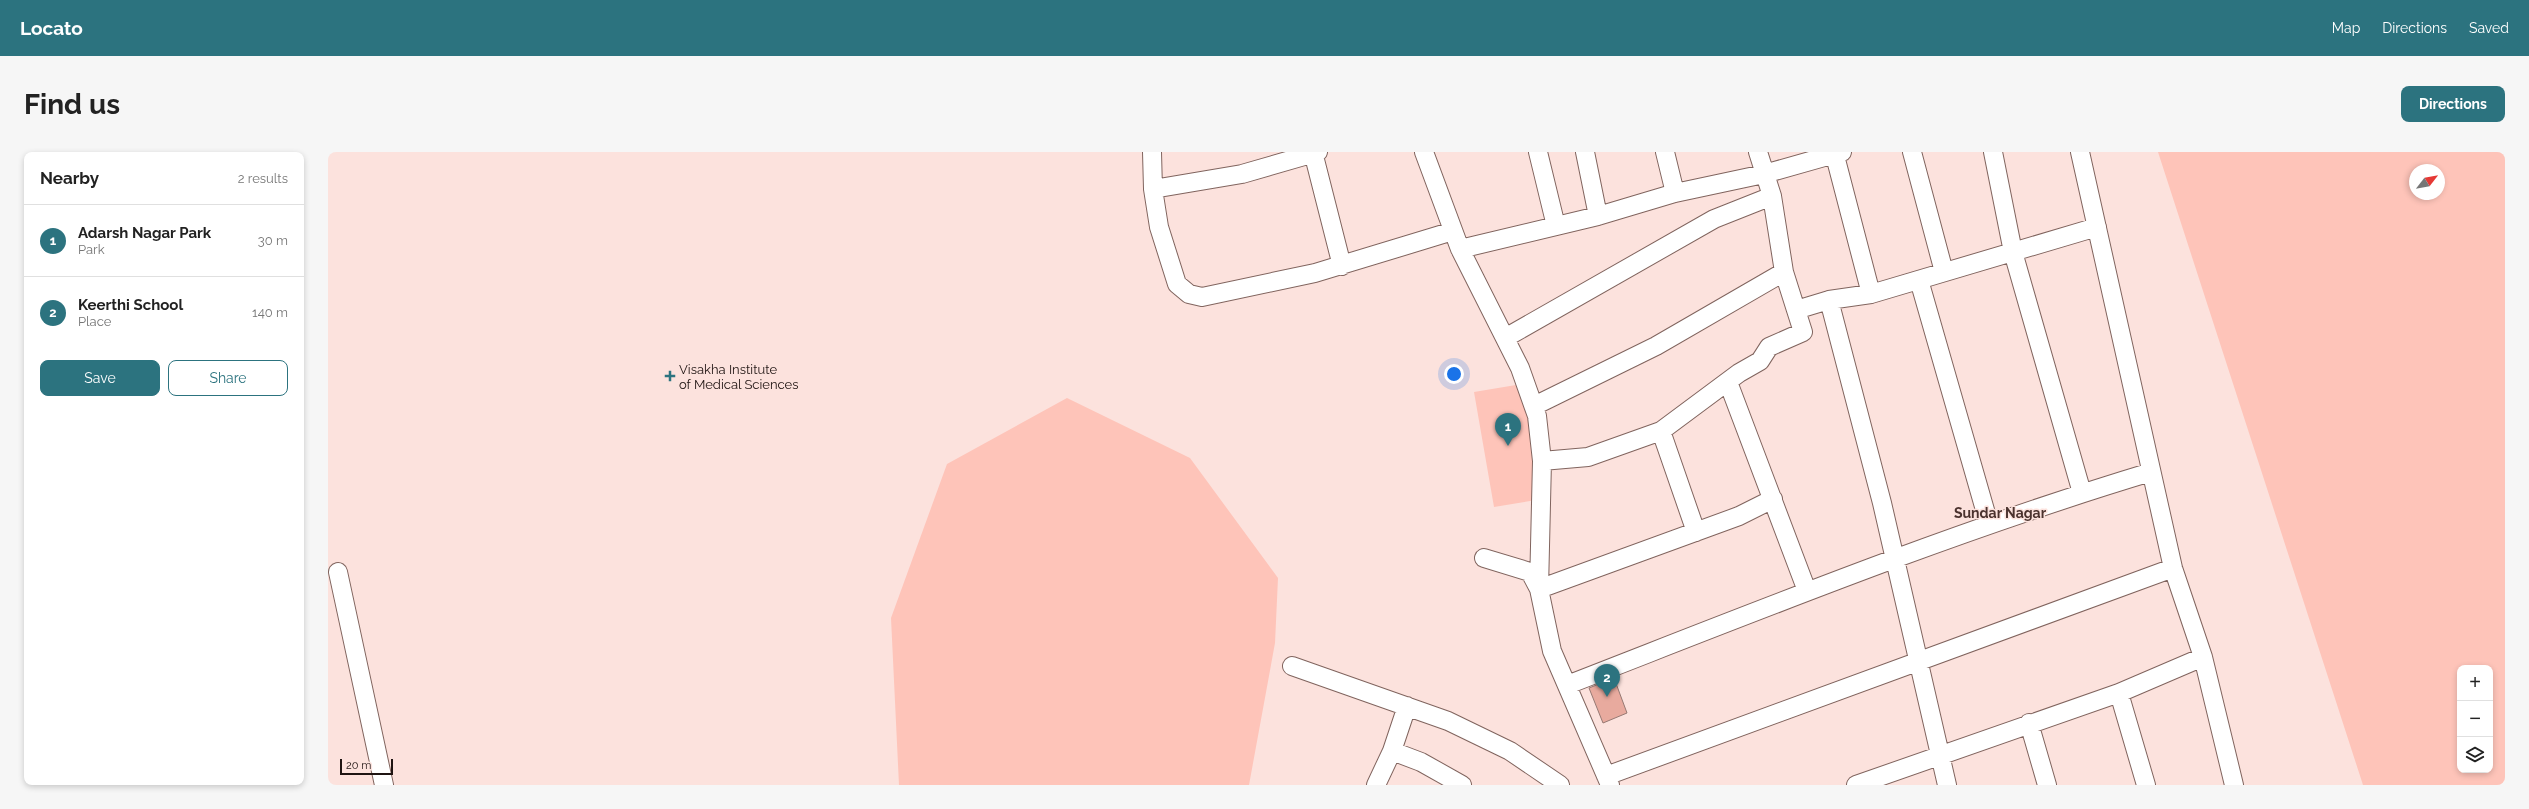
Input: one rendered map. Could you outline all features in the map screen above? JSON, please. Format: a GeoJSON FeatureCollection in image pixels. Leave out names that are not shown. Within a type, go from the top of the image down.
{"type":"FeatureCollection","features":[{"type":"Feature","properties":{"kind":"street"},"geometry":{"type":"LineString","coordinates":[[1152,152],[1153,189],[1159,227],[1177,284],[1189,294],[1202,297],[1342,266],[1453,231]]}},
{"type":"Feature","properties":{"kind":"street"},"geometry":{"type":"LineString","coordinates":[[1153,189],[1242,174],[1315,152],[1342,266]]}},
{"type":"Feature","properties":{"kind":"street"},"geometry":{"type":"LineString","coordinates":[[1424,152],[1460,249],[1520,368],[1537,416],[1542,461],[1539,589],[1552,651],[1608,780],[1919,660],[2172,568]]}},
{"type":"Feature","properties":{"kind":"street"},"geometry":{"type":"LineString","coordinates":[[1538,152],[1556,226]]}},
{"type":"Feature","properties":{"kind":"street"},"geometry":{"type":"LineString","coordinates":[[1585,152],[1598,216]]}},
{"type":"Feature","properties":{"kind":"street"},"geometry":{"type":"LineString","coordinates":[[1665,152],[1674,193]]}},
{"type":"Feature","properties":{"kind":"street"},"geometry":{"type":"LineString","coordinates":[[1542,461],[1588,457],[1661,432],[1728,382],[1760,361],[1769,348],[1803,332],[1784,272],[1772,196],[1758,152]]}},
{"type":"Feature","properties":{"kind":"street"},"geometry":{"type":"LineString","coordinates":[[1912,152],[1944,272]]}},
{"type":"Feature","properties":{"kind":"street"},"geometry":{"type":"LineString","coordinates":[[1993,152],[2013,252],[2082,493]]}},
{"type":"Feature","properties":{"kind":"street"},"geometry":{"type":"LineString","coordinates":[[2080,152],[2172,568],[2203,657],[2234,785]]}},
{"type":"Feature","properties":{"kind":"street"},"geometry":{"type":"LineString","coordinates":[[1460,249],[1598,216],[1674,193],[1764,174],[1837,153],[1871,294]]}},
{"type":"Feature","properties":{"kind":"street"},"geometry":{"type":"LineString","coordinates":[[1505,338],[1714,219],[1772,196]]}},
{"type":"Feature","properties":{"kind":"street"},"geometry":{"type":"LineString","coordinates":[[1796,310],[1829,300],[1871,294],[2097,227]]}},
{"type":"Feature","properties":{"kind":"street"},"geometry":{"type":"LineString","coordinates":[[1534,406],[1656,346],[1784,272]]}},
{"type":"Feature","properties":{"kind":"street"},"geometry":{"type":"LineString","coordinates":[[1919,280],[1989,524]]}},
{"type":"Feature","properties":{"kind":"street"},"geometry":{"type":"LineString","coordinates":[[1829,300],[1895,560],[1947,785]]}},
{"type":"Feature","properties":{"kind":"street"},"geometry":{"type":"LineString","coordinates":[[1728,382],[1774,499],[1806,591]]}},
{"type":"Feature","properties":{"kind":"street"},"geometry":{"type":"LineString","coordinates":[[1661,432],[1696,532]]}},
{"type":"Feature","properties":{"kind":"street"},"geometry":{"type":"LineString","coordinates":[[1567,686],[1806,591],[1895,560],[1989,524],[2151,472]]}},
{"type":"Feature","properties":{"kind":"street"},"geometry":{"type":"LineString","coordinates":[[1539,589],[1739,516],[1774,499]]}},
{"type":"Feature","properties":{"kind":"street"},"geometry":{"type":"LineString","coordinates":[[1484,558],[1530,572],[1539,589]]}},
{"type":"Feature","properties":{"kind":"street"},"geometry":{"type":"LineString","coordinates":[[338,572],[384,785]]}},
{"type":"Feature","properties":{"kind":"street"},"geometry":{"type":"LineString","coordinates":[[1856,785],[1939,754],[2119,692],[2203,657]]}},
{"type":"Feature","properties":{"kind":"street"},"geometry":{"type":"LineString","coordinates":[[1292,666],[1448,720],[1510,751],[1560,785]]}},
{"type":"Feature","properties":{"kind":"street"},"geometry":{"type":"LineString","coordinates":[[2119,692],[2146,785]]}},
{"type":"Feature","properties":{"kind":"street"},"geometry":{"type":"LineString","coordinates":[[1376,785],[1392,752],[1407,706]]}},
{"type":"Feature","properties":{"kind":"street"},"geometry":{"type":"LineString","coordinates":[[2029,723],[2047,785]]}},
{"type":"Feature","properties":{"kind":"street"},"geometry":{"type":"LineString","coordinates":[[1392,752],[1421,762],[1462,785]]}},
{"type":"Feature","properties":{"kind":"shaded area"},"geometry":{"type":"Polygon","coordinates":[[[2158,152],[2505,152],[2505,785],[2363,785],[2158,152]]]}},
{"type":"Feature","properties":{"kind":"shaded area"},"geometry":{"type":"Polygon","coordinates":[[[1522,384],[1542,499],[1494,507],[1474,392],[1522,384]]]}},
{"type":"Feature","properties":{"kind":"shaded area"},"geometry":{"type":"Polygon","coordinates":[[[1067,398],[1190,458],[1278,578],[1275,643],[1249,785],[899,785],[891,618],[947,464],[1067,398]]]}},
{"type":"Feature","properties":{"kind":"building"},"geometry":{"type":"Polygon","coordinates":[[[1614,678],[1627,713],[1603,723],[1589,688],[1614,678]]]}},
{"type":"Feature","properties":{"kind":"place","name":"Visakha Institute of Medical Sciences"},"geometry":{"type":"Point","coordinates":[670,376]}},
{"type":"Feature","properties":{"kind":"place","name":"Adarsh Nagar Park"},"geometry":{"type":"Point","coordinates":[1508,446]}},
{"type":"Feature","properties":{"kind":"place","name":"Keerthi School"},"geometry":{"type":"Point","coordinates":[1607,697]}},
{"type":"Feature","properties":{"kind":"district","name":"Sundar Nagar"},"geometry":{"type":"Point","coordinates":[2000,513]}}]}
